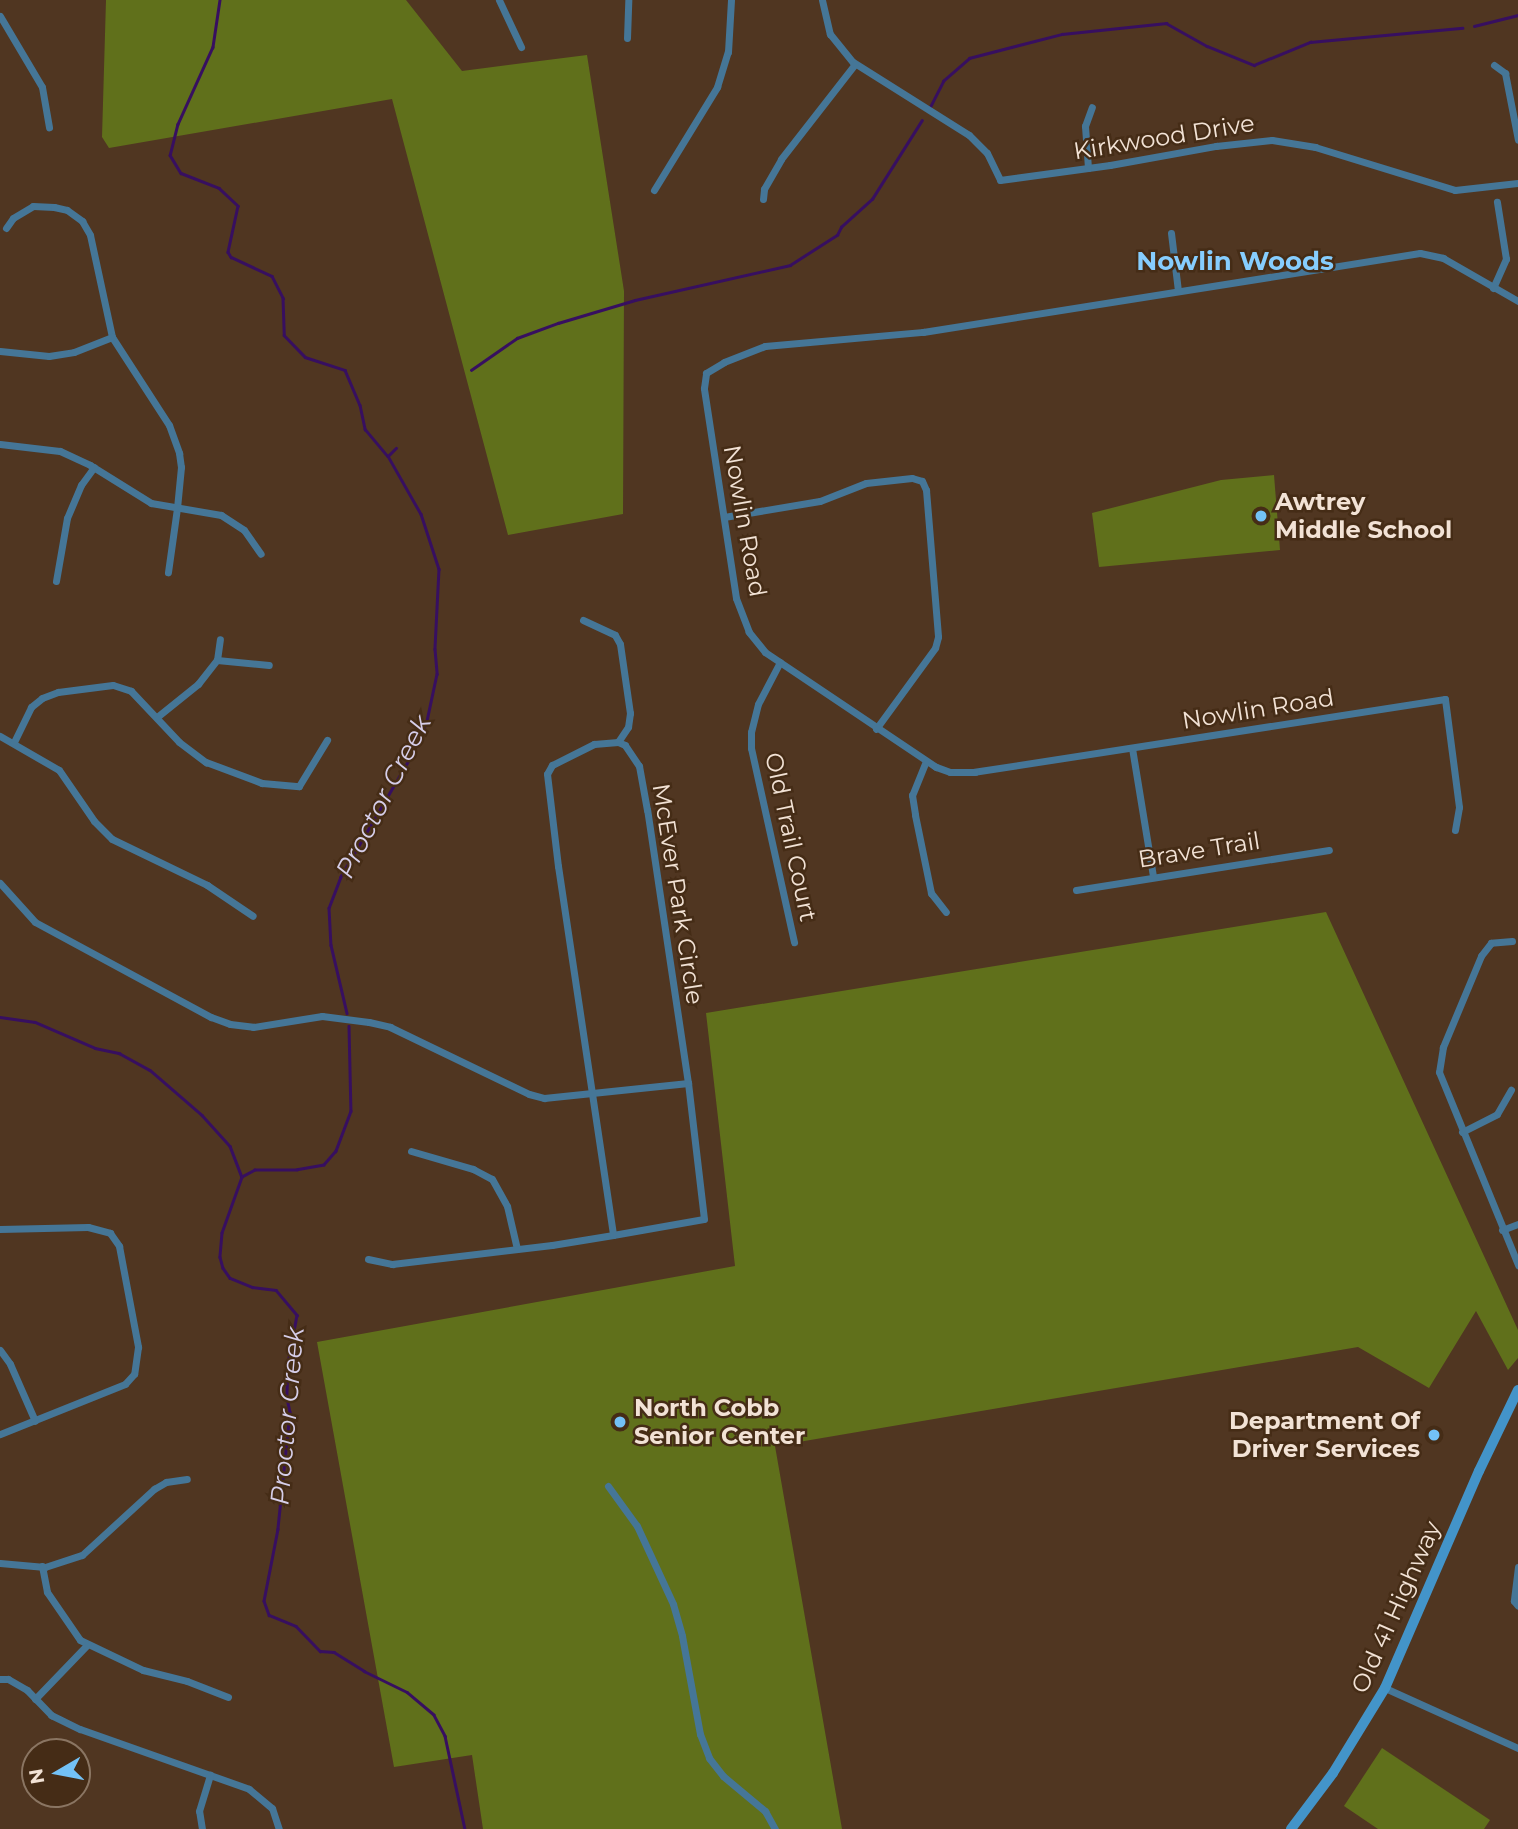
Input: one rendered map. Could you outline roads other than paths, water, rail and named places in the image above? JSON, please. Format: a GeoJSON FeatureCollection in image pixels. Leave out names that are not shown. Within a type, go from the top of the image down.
{"type":"FeatureCollection","features":[{"type":"Feature","properties":{"kind":"main road","name":"Old 41 Highway"},"geometry":{"type":"LineString","coordinates":[[1291,1829],[1333,1773],[1385,1688],[1515,1403],[1518,1390]]}},
{"type":"Feature","properties":{"kind":"street"},"geometry":{"type":"LineString","coordinates":[[499,0],[522,47]]}},
{"type":"Feature","properties":{"kind":"street"},"geometry":{"type":"LineString","coordinates":[[627,38],[628,0]]}},
{"type":"Feature","properties":{"kind":"street"},"geometry":{"type":"LineString","coordinates":[[654,190],[717,87],[728,52],[731,0]]}},
{"type":"Feature","properties":{"kind":"street"},"geometry":{"type":"LineString","coordinates":[[763,199],[764,189],[781,159],[855,64],[830,34],[822,0]]}},
{"type":"Feature","properties":{"kind":"street"},"geometry":{"type":"LineString","coordinates":[[0,16],[43,88],[49,127]]}},
{"type":"Feature","properties":{"kind":"street","name":"Kirkwood Drive"},"geometry":{"type":"LineString","coordinates":[[855,64],[969,135],[987,153],[996,176],[1006,181],[1216,146],[1272,141],[1315,147],[1444,188],[1500,187],[1518,183]]}},
{"type":"Feature","properties":{"kind":"street"},"geometry":{"type":"LineString","coordinates":[[1494,65],[1505,73],[1518,140]]}},
{"type":"Feature","properties":{"kind":"street"},"geometry":{"type":"LineString","coordinates":[[1088,168],[1085,126],[1092,107]]}},
{"type":"Feature","properties":{"kind":"street"},"geometry":{"type":"LineString","coordinates":[[1493,288],[1506,260],[1497,202]]}},
{"type":"Feature","properties":{"kind":"street"},"geometry":{"type":"LineString","coordinates":[[6,228],[13,218],[33,206],[66,210],[82,221],[90,235],[112,337],[169,425],[181,467],[168,572]]}},
{"type":"Feature","properties":{"kind":"street"},"geometry":{"type":"LineString","coordinates":[[1171,233],[1178,291]]}},
{"type":"Feature","properties":{"kind":"street","name":"Nowlin Road"},"geometry":{"type":"LineString","coordinates":[[1455,830],[1459,807],[1446,699],[975,772],[950,772],[926,761],[765,652],[749,632],[736,598],[704,388],[706,373],[724,362],[765,346],[923,332],[1420,253],[1443,258],[1518,301]]}},
{"type":"Feature","properties":{"kind":"street"},"geometry":{"type":"LineString","coordinates":[[0,351],[50,356],[74,352],[112,337]]}},
{"type":"Feature","properties":{"kind":"street"},"geometry":{"type":"LineString","coordinates":[[0,444],[60,451],[94,467],[151,503],[221,515],[244,530],[261,554]]}},
{"type":"Feature","properties":{"kind":"street"},"geometry":{"type":"LineString","coordinates":[[56,581],[67,518],[80,485],[94,467]]}},
{"type":"Feature","properties":{"kind":"street"},"geometry":{"type":"LineString","coordinates":[[724,517],[820,501],[866,483],[912,478],[922,481],[926,490],[938,637],[935,648],[876,729]]}},
{"type":"Feature","properties":{"kind":"street"},"geometry":{"type":"LineString","coordinates":[[583,620],[615,635],[620,644],[631,713],[628,727],[618,742],[594,744],[552,765],[547,774],[613,1235]]}},
{"type":"Feature","properties":{"kind":"street"},"geometry":{"type":"LineString","coordinates":[[157,717],[198,684],[217,660],[220,639]]}},
{"type":"Feature","properties":{"kind":"street"},"geometry":{"type":"LineString","coordinates":[[217,660],[270,666]]}},
{"type":"Feature","properties":{"kind":"street","name":"Old Trail Court"},"geometry":{"type":"LineString","coordinates":[[780,662],[758,704],[751,732],[751,748],[794,942]]}},
{"type":"Feature","properties":{"kind":"street"},"geometry":{"type":"LineString","coordinates":[[14,742],[31,708],[42,698],[58,692],[113,685],[131,691],[179,742],[206,762],[262,783],[299,786],[327,740]]}},
{"type":"Feature","properties":{"kind":"street"},"geometry":{"type":"LineString","coordinates":[[0,736],[59,770],[94,821],[111,839],[207,885],[253,916]]}},
{"type":"Feature","properties":{"kind":"street","name":"McEver Park Circle"},"geometry":{"type":"LineString","coordinates":[[368,1259],[392,1264],[517,1249],[704,1219],[688,1083],[639,766],[625,745],[618,742]]}},
{"type":"Feature","properties":{"kind":"street"},"geometry":{"type":"LineString","coordinates":[[1132,748],[1153,876]]}},
{"type":"Feature","properties":{"kind":"street"},"geometry":{"type":"LineString","coordinates":[[926,761],[912,795],[930,893],[946,912]]}},
{"type":"Feature","properties":{"kind":"street","name":"Brave Trail"},"geometry":{"type":"LineString","coordinates":[[1076,890],[1329,850]]}},
{"type":"Feature","properties":{"kind":"street"},"geometry":{"type":"LineString","coordinates":[[0,884],[35,922],[230,1024],[253,1027],[322,1016],[369,1022],[390,1027],[529,1094],[544,1098],[688,1083]]}},
{"type":"Feature","properties":{"kind":"street"},"geometry":{"type":"LineString","coordinates":[[1512,941],[1491,943],[1481,956],[1440,1058],[1441,1082],[1518,1265]]}},
{"type":"Feature","properties":{"kind":"street"},"geometry":{"type":"LineString","coordinates":[[1462,1132],[1497,1114],[1511,1090]]}},
{"type":"Feature","properties":{"kind":"street"},"geometry":{"type":"LineString","coordinates":[[411,1151],[473,1169],[492,1179],[508,1206],[517,1249]]}},
{"type":"Feature","properties":{"kind":"street"},"geometry":{"type":"LineString","coordinates":[[1502,1230],[1518,1224]]}},
{"type":"Feature","properties":{"kind":"street"},"geometry":{"type":"LineString","coordinates":[[0,1229],[97,1228],[110,1233],[120,1245],[138,1347],[134,1374],[125,1384],[0,1434]]}},
{"type":"Feature","properties":{"kind":"street"},"geometry":{"type":"LineString","coordinates":[[0,1350],[10,1364],[35,1421]]}},
{"type":"Feature","properties":{"kind":"street"},"geometry":{"type":"LineString","coordinates":[[0,1563],[42,1566],[82,1555],[154,1489],[166,1482],[187,1479]]}},
{"type":"Feature","properties":{"kind":"street"},"geometry":{"type":"LineString","coordinates":[[608,1486],[638,1525],[673,1604],[682,1636],[703,1747],[715,1768],[760,1805],[775,1829]]}},
{"type":"Feature","properties":{"kind":"street"},"geometry":{"type":"LineString","coordinates":[[42,1566],[47,1592],[70,1627],[88,1644],[143,1670],[187,1681],[228,1697]]}},
{"type":"Feature","properties":{"kind":"street"},"geometry":{"type":"LineString","coordinates":[[1518,1567],[1514,1601],[1518,1606]]}},
{"type":"Feature","properties":{"kind":"street"},"geometry":{"type":"LineString","coordinates":[[35,1699],[88,1644]]}},
{"type":"Feature","properties":{"kind":"street"},"geometry":{"type":"LineString","coordinates":[[0,1679],[8,1679],[27,1690],[51,1715],[80,1729],[248,1789],[272,1808],[279,1829]]}},
{"type":"Feature","properties":{"kind":"street"},"geometry":{"type":"LineString","coordinates":[[1385,1688],[1518,1748]]}},
{"type":"Feature","properties":{"kind":"street"},"geometry":{"type":"LineString","coordinates":[[202,1829],[199,1811],[210,1775]]}},
{"type":"Feature","properties":{"kind":"waterway","name":"Proctor Creek"},"geometry":{"type":"LineString","coordinates":[[220,0],[213,47],[178,124],[170,155],[181,173],[219,188],[238,206],[228,252],[231,257],[272,276],[283,298],[284,335],[305,357],[345,370],[360,405],[365,429],[388,456],[421,514],[439,569],[435,649],[437,674],[427,721],[411,757],[341,877],[329,908],[331,945],[347,1013]]}},
{"type":"Feature","properties":{"kind":"waterway"},"geometry":{"type":"LineString","coordinates":[[1474,26],[1518,15]]}},
{"type":"Feature","properties":{"kind":"waterway"},"geometry":{"type":"LineString","coordinates":[[930,107],[943,81],[969,58],[1062,34],[1166,23],[1207,46],[1254,65],[1310,42],[1462,28]]}},
{"type":"Feature","properties":{"kind":"waterway"},"geometry":{"type":"LineString","coordinates":[[471,370],[517,338],[558,323],[635,300],[790,265],[837,235],[841,227],[872,199],[922,120]]}},
{"type":"Feature","properties":{"kind":"waterway"},"geometry":{"type":"LineString","coordinates":[[388,456],[396,448]]}},
{"type":"Feature","properties":{"kind":"waterway"},"geometry":{"type":"LineString","coordinates":[[0,1017],[35,1022],[95,1048],[119,1053],[150,1070],[202,1115],[230,1146],[242,1177]]}},
{"type":"Feature","properties":{"kind":"waterway","name":"Proctor Creek"},"geometry":{"type":"LineString","coordinates":[[349,1026],[351,1111],[336,1151],[324,1165],[297,1170],[255,1170],[242,1177],[222,1233],[220,1257],[230,1278],[252,1287],[276,1290],[297,1315],[288,1364],[287,1398],[290,1412],[278,1529],[264,1601],[269,1615],[296,1626],[320,1651],[334,1652],[364,1671],[407,1692],[434,1715],[445,1736],[465,1829]]}},
{"type":"Feature","properties":{"kind":"place","name":"Awtrey Middle School"},"geometry":{"type":"Point","coordinates":[1261,516]}},
{"type":"Feature","properties":{"kind":"place","name":"North Cobb Senior Center"},"geometry":{"type":"Point","coordinates":[620,1422]}},
{"type":"Feature","properties":{"kind":"place","name":"Department Of Driver Services"},"geometry":{"type":"Point","coordinates":[1434,1435]}},
{"type":"Feature","properties":{"kind":"district","name":"Nowlin Woods"},"geometry":{"type":"Point","coordinates":[1235,262]}}]}
